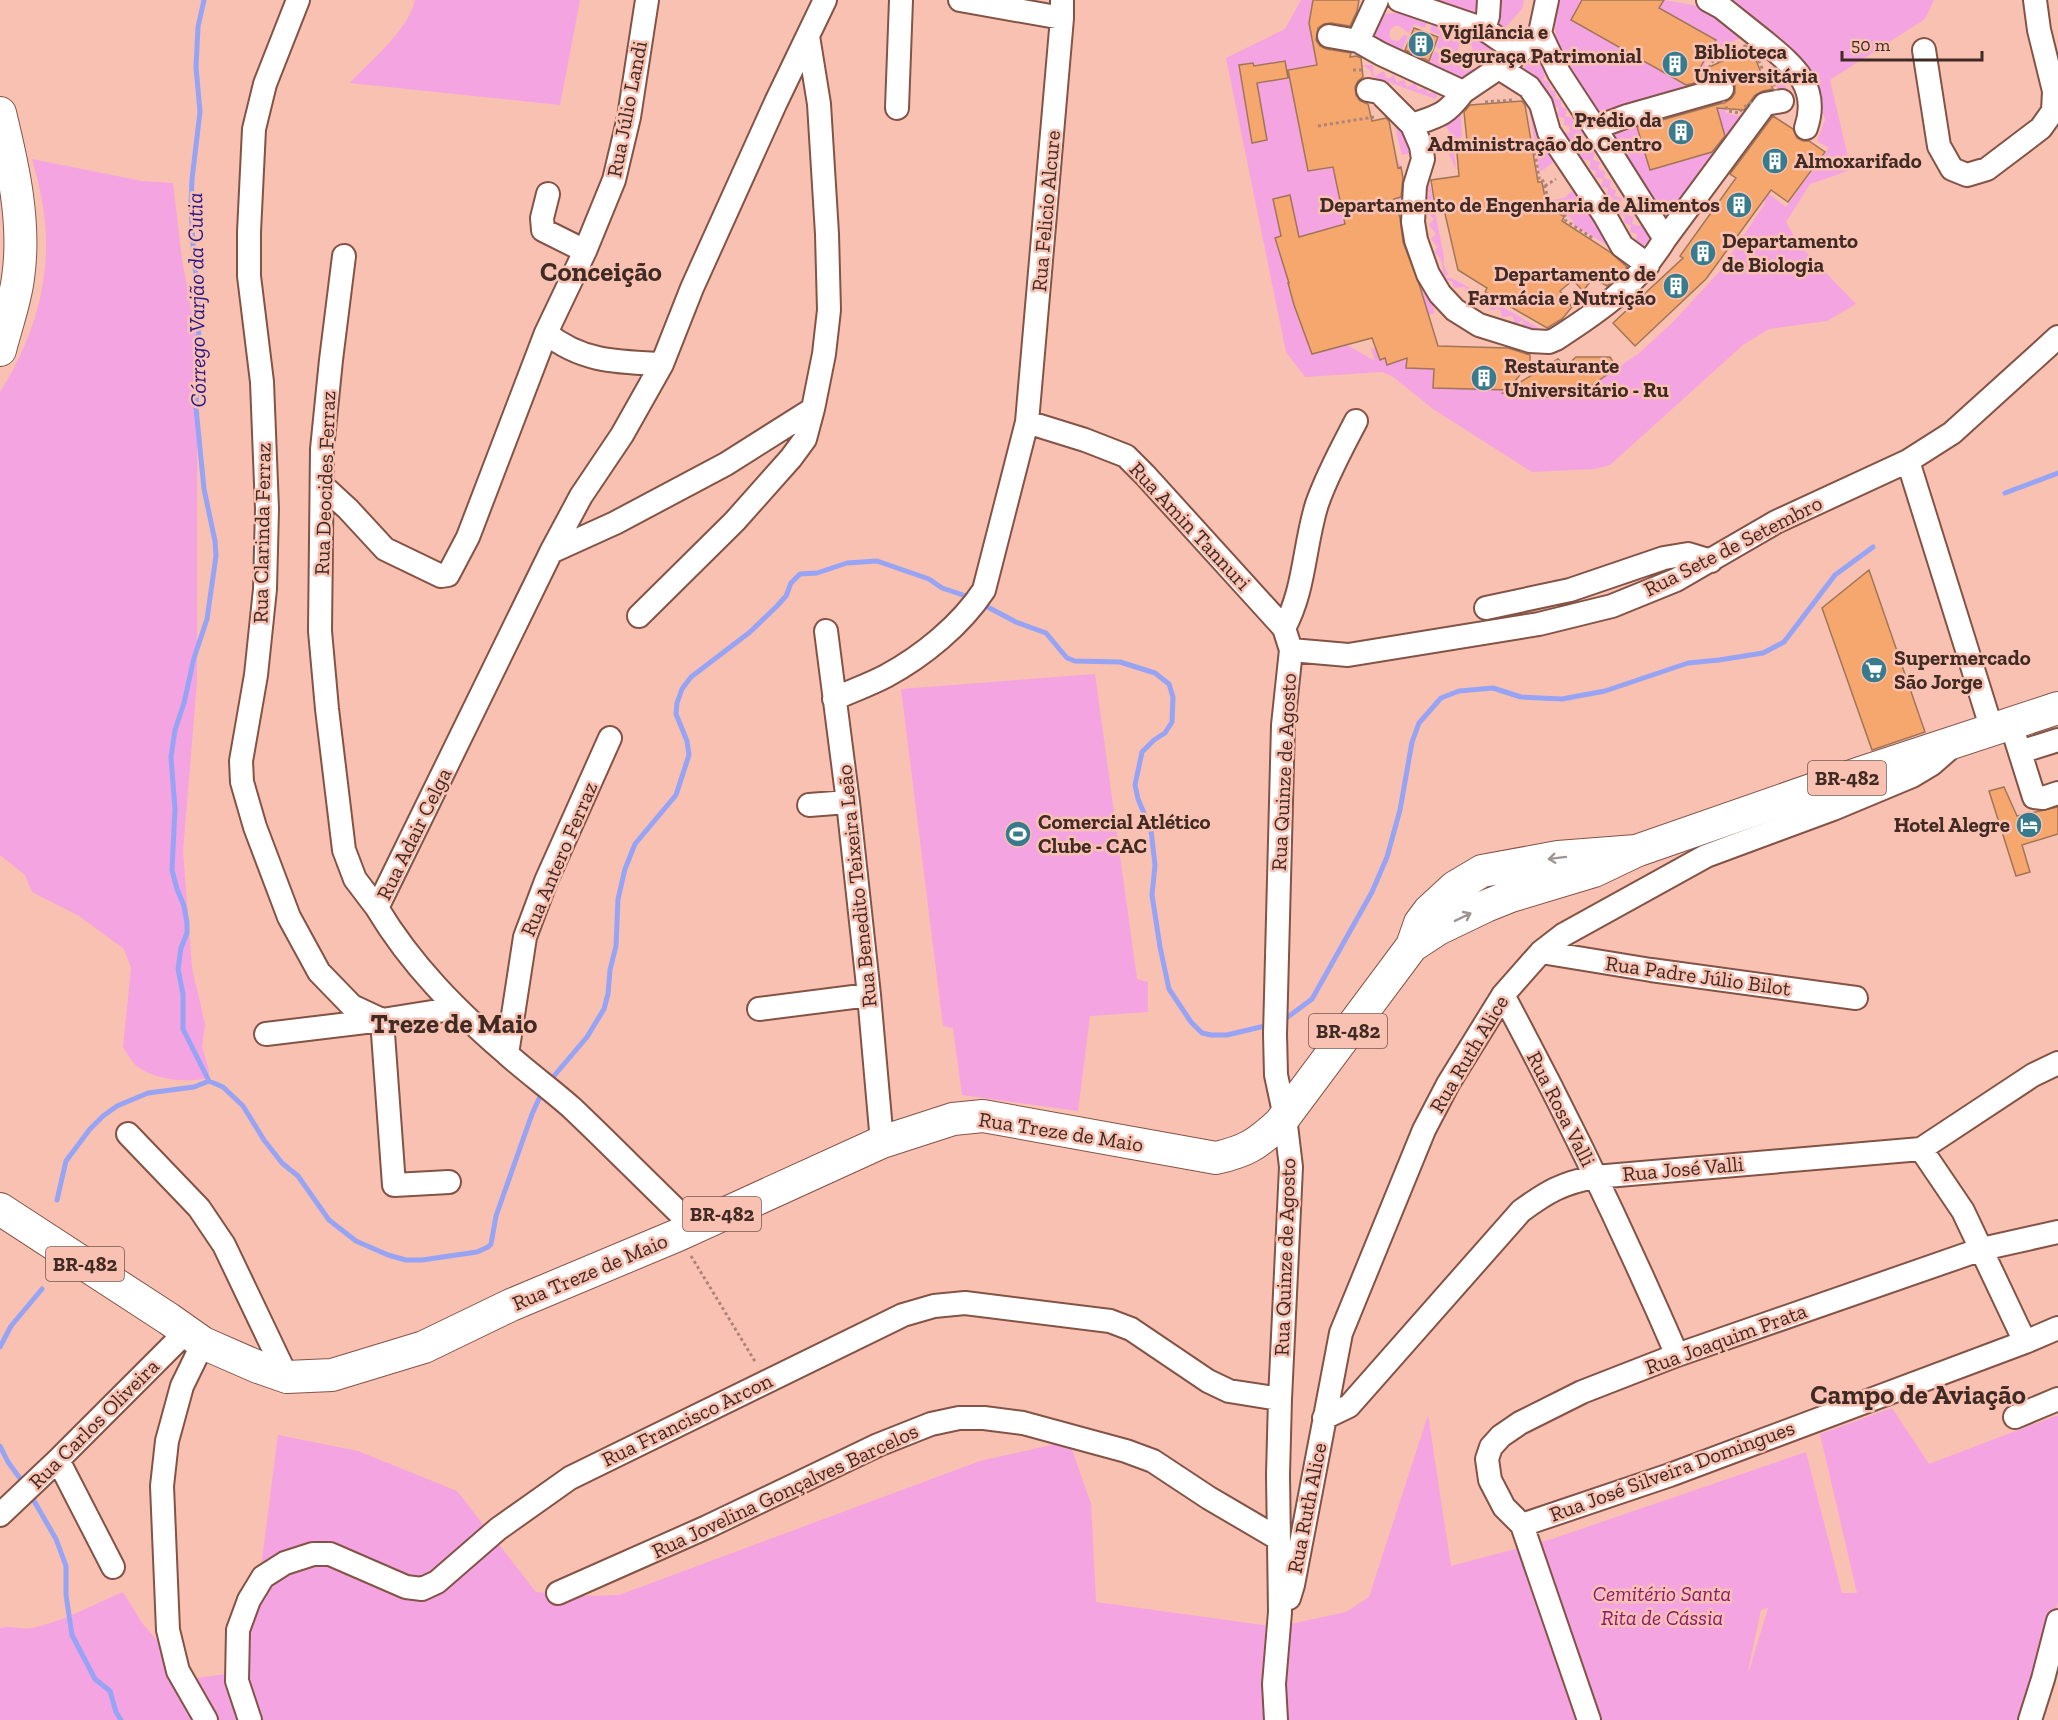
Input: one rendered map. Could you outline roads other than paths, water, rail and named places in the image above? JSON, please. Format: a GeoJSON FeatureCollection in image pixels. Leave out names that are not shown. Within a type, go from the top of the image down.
{"type":"FeatureCollection","features":[{"type":"Feature","properties":{"kind":"highway"},"geometry":{"type":"LineString","coordinates":[[0,113],[19,206],[20,240],[18,278],[0,350]]}},
{"type":"Feature","properties":{"kind":"highway","name":"BR-482"},"geometry":{"type":"LineString","coordinates":[[1285,1117],[1412,946],[1438,929],[1486,906],[1508,881],[1594,871],[1636,851],[1863,772],[1957,742],[2007,735],[2058,708]]}},
{"type":"Feature","properties":{"kind":"highway","name":"Rua Treze de Maio"},"geometry":{"type":"LineString","coordinates":[[186,1331],[258,1367],[287,1377],[332,1375],[424,1347],[511,1305],[686,1231],[882,1142],[953,1119],[983,1116],[1216,1158],[1256,1145],[1285,1117]]}},
{"type":"Feature","properties":{"kind":"highway","name":"BR-482"},"geometry":{"type":"LineString","coordinates":[[0,1209],[186,1331]]}},
{"type":"Feature","properties":{"kind":"street","name":"Rua Clarinda Ferraz"},"geometry":{"type":"LineString","coordinates":[[298,0],[264,84],[254,129],[249,276],[262,382],[267,509],[265,589],[256,675],[241,761],[242,782],[255,827],[289,917],[319,972],[351,1006],[382,1020]]}},
{"type":"Feature","properties":{"kind":"street","name":"Rua Júlio Landi"},"geometry":{"type":"LineString","coordinates":[[322,485],[385,549],[434,574],[448,575],[468,537],[546,333],[585,251],[614,180],[629,117],[647,0]]}},
{"type":"Feature","properties":{"kind":"street"},"geometry":{"type":"LineString","coordinates":[[551,552],[581,496],[622,435],[662,364],[692,288],[771,112],[825,0]]}},
{"type":"Feature","properties":{"kind":"street"},"geometry":{"type":"LineString","coordinates":[[897,108],[901,0]]}},
{"type":"Feature","properties":{"kind":"street"},"geometry":{"type":"LineString","coordinates":[[960,0],[1062,9]]}},
{"type":"Feature","properties":{"kind":"street"},"geometry":{"type":"LineString","coordinates":[[1358,41],[1377,0]]}},
{"type":"Feature","properties":{"kind":"street"},"geometry":{"type":"LineString","coordinates":[[1399,0],[1484,29],[1519,53]]}},
{"type":"Feature","properties":{"kind":"street"},"geometry":{"type":"LineString","coordinates":[[1484,29],[1489,0]]}},
{"type":"Feature","properties":{"kind":"street"},"geometry":{"type":"LineString","coordinates":[[1412,124],[1442,115],[1458,99],[1519,53],[1540,33],[1547,0]]}},
{"type":"Feature","properties":{"kind":"street"},"geometry":{"type":"LineString","coordinates":[[1708,0],[1721,7],[1792,65],[1804,80],[1810,102],[1806,128]]}},
{"type":"Feature","properties":{"kind":"street"},"geometry":{"type":"LineString","coordinates":[[1924,50],[1939,146],[1952,170],[1966,175],[1987,169],[2041,128],[2053,111],[2054,91],[2039,30],[2035,0]]}},
{"type":"Feature","properties":{"kind":"street","name":"Rua Felicio Alcure"},"geometry":{"type":"LineString","coordinates":[[834,699],[885,676],[915,658],[958,621],[974,605],[984,590],[1028,422],[1062,9]]}},
{"type":"Feature","properties":{"kind":"street"},"geometry":{"type":"LineString","coordinates":[[1540,33],[1559,73],[1665,239]]}},
{"type":"Feature","properties":{"kind":"street"},"geometry":{"type":"LineString","coordinates":[[639,616],[735,521],[805,439],[824,354],[828,310],[827,234],[819,104],[808,36]]}},
{"type":"Feature","properties":{"kind":"street"},"geometry":{"type":"LineString","coordinates":[[1329,36],[1358,41],[1458,99]]}},
{"type":"Feature","properties":{"kind":"street"},"geometry":{"type":"LineString","coordinates":[[1368,90],[1379,92],[1412,124],[1421,146],[1423,159],[1415,185],[1413,222],[1416,240],[1428,274],[1440,294],[1455,310],[1479,325],[1539,343],[1549,342],[1578,325],[1623,292],[1648,265],[1765,104],[1779,106],[1792,65]]}},
{"type":"Feature","properties":{"kind":"street"},"geometry":{"type":"LineString","coordinates":[[1500,68],[1529,87],[1541,104],[1549,132],[1605,216],[1622,246],[1648,265]]}},
{"type":"Feature","properties":{"kind":"street"},"geometry":{"type":"LineString","coordinates":[[1595,128],[1722,89]]}},
{"type":"Feature","properties":{"kind":"street"},"geometry":{"type":"LineString","coordinates":[[548,194],[542,218],[543,230],[585,251]]}},
{"type":"Feature","properties":{"kind":"street","name":"Rua Deocides Ferraz"},"geometry":{"type":"LineString","coordinates":[[344,256],[322,449],[320,631],[344,850],[355,879],[377,909]]}},
{"type":"Feature","properties":{"kind":"street"},"geometry":{"type":"LineString","coordinates":[[546,333],[576,353],[601,360],[662,364]]}},
{"type":"Feature","properties":{"kind":"street","name":"Rua Sete de Setembro"},"geometry":{"type":"LineString","coordinates":[[1291,651],[1348,655],[1539,624],[1612,606],[1676,580],[1776,522],[1908,461],[1952,433],[2058,337]]}},
{"type":"Feature","properties":{"kind":"street"},"geometry":{"type":"LineString","coordinates":[[551,552],[615,523],[726,464],[813,409]]}},
{"type":"Feature","properties":{"kind":"street"},"geometry":{"type":"LineString","coordinates":[[1284,628],[1292,614],[1299,588],[1317,504],[1334,463],[1356,421]]}},
{"type":"Feature","properties":{"kind":"street","name":"Rua Amin Tannuri"},"geometry":{"type":"LineString","coordinates":[[1028,422],[1126,456],[1284,628],[1291,651]]}},
{"type":"Feature","properties":{"kind":"street"},"geometry":{"type":"LineString","coordinates":[[1908,461],[2007,735],[2034,797],[2043,798],[2058,793]]}},
{"type":"Feature","properties":{"kind":"street","name":"Rua Adair Celga"},"geometry":{"type":"LineString","coordinates":[[551,552],[377,909],[396,939],[457,1008],[557,1096],[686,1231]]}},
{"type":"Feature","properties":{"kind":"street"},"geometry":{"type":"LineString","coordinates":[[1486,608],[1570,590],[1664,558],[1688,554],[1712,561]]}},
{"type":"Feature","properties":{"kind":"street","name":"Rua Benedito Teixeira Leão"},"geometry":{"type":"LineString","coordinates":[[826,631],[848,802],[882,1142]]}},
{"type":"Feature","properties":{"kind":"street","name":"Rua Quinze de Agosto"},"geometry":{"type":"LineString","coordinates":[[1281,1612],[1278,1475],[1291,1167],[1285,1117],[1276,1075],[1275,1025],[1283,725],[1291,651]]}},
{"type":"Feature","properties":{"kind":"street"},"geometry":{"type":"LineString","coordinates":[[2007,735],[2058,740]]}},
{"type":"Feature","properties":{"kind":"street","name":"Rua Antero Ferraz"},"geometry":{"type":"LineString","coordinates":[[507,1054],[525,937],[546,880],[610,738]]}},
{"type":"Feature","properties":{"kind":"street","name":"Rua Ruth Alice"},"geometry":{"type":"LineString","coordinates":[[1281,1612],[1293,1585],[1341,1333],[1424,1130],[1448,1084],[1503,995],[1541,952],[1563,935],[1706,856],[1833,809],[1912,776],[1932,765],[1957,742]]}},
{"type":"Feature","properties":{"kind":"street"},"geometry":{"type":"LineString","coordinates":[[808,805],[848,802]]}},
{"type":"Feature","properties":{"kind":"street","name":"Rua Padre Júlio Bilot"},"geometry":{"type":"LineString","coordinates":[[1541,952],[1651,970],[1856,998]]}},
{"type":"Feature","properties":{"kind":"street"},"geometry":{"type":"LineString","coordinates":[[759,1009],[869,995]]}},
{"type":"Feature","properties":{"kind":"street","name":"Rua Rosa Valli"},"geometry":{"type":"LineString","coordinates":[[1503,995],[1640,1269],[1677,1355]]}},
{"type":"Feature","properties":{"kind":"street"},"geometry":{"type":"LineString","coordinates":[[266,1034],[457,1008]]}},
{"type":"Feature","properties":{"kind":"street"},"geometry":{"type":"LineString","coordinates":[[382,1020],[394,1185],[449,1182]]}},
{"type":"Feature","properties":{"kind":"street"},"geometry":{"type":"LineString","coordinates":[[2025,1342],[1963,1211],[1921,1149],[2033,1075],[2058,1063]]}},
{"type":"Feature","properties":{"kind":"street"},"geometry":{"type":"LineString","coordinates":[[128,1134],[199,1208],[224,1245],[287,1377]]}},
{"type":"Feature","properties":{"kind":"street","name":"Rua José Valli"},"geometry":{"type":"LineString","coordinates":[[1324,1418],[1349,1406],[1521,1212],[1548,1192],[1573,1181],[1595,1177],[1921,1149]]}},
{"type":"Feature","properties":{"kind":"street","name":"Rua Joaquim Prata"},"geometry":{"type":"LineString","coordinates":[[1522,1525],[1504,1508],[1490,1480],[1487,1459],[1491,1447],[1501,1436],[1521,1423],[1582,1392],[1677,1355],[1982,1249],[2058,1232]]}},
{"type":"Feature","properties":{"kind":"street","name":"Rua Francisco Arcon"},"geometry":{"type":"LineString","coordinates":[[250,1720],[237,1681],[238,1630],[249,1600],[263,1577],[285,1563],[313,1554],[330,1554],[406,1587],[422,1589],[437,1582],[498,1528],[570,1478],[903,1315],[934,1306],[965,1303],[1110,1321],[1131,1329],[1208,1381],[1229,1391],[1280,1399]]}},
{"type":"Feature","properties":{"kind":"street","name":"Rua José Silveira Domingues"},"geometry":{"type":"LineString","coordinates":[[1522,1525],[1670,1474],[2058,1328]]}},
{"type":"Feature","properties":{"kind":"street"},"geometry":{"type":"LineString","coordinates":[[186,1331],[182,1386],[167,1441],[162,1486],[168,1630],[178,1671],[206,1720]]}},
{"type":"Feature","properties":{"kind":"street","name":"Rua Carlos Oliveira"},"geometry":{"type":"LineString","coordinates":[[0,1515],[27,1491],[186,1331]]}},
{"type":"Feature","properties":{"kind":"street"},"geometry":{"type":"LineString","coordinates":[[2015,1417],[2058,1399]]}},
{"type":"Feature","properties":{"kind":"street","name":"Rua Jovelina Gonçalves Barcelos"},"geometry":{"type":"LineString","coordinates":[[558,1593],[698,1531],[878,1445],[931,1424],[959,1418],[984,1418],[1023,1423],[1126,1451],[1152,1461],[1279,1539]]}},
{"type":"Feature","properties":{"kind":"street"},"geometry":{"type":"LineString","coordinates":[[58,1460],[113,1567]]}},
{"type":"Feature","properties":{"kind":"street"},"geometry":{"type":"LineString","coordinates":[[1522,1525],[1589,1720]]}},
{"type":"Feature","properties":{"kind":"street"},"geometry":{"type":"LineString","coordinates":[[1276,1720],[1274,1684],[1281,1612]]}},
{"type":"Feature","properties":{"kind":"street"},"geometry":{"type":"LineString","coordinates":[[2030,1720],[2058,1621]]}},
{"type":"Feature","properties":{"kind":"waterway","name":"Córrego Varjão da Cutia"},"geometry":{"type":"LineString","coordinates":[[204,0],[198,27],[196,67],[200,112],[191,206],[194,263],[200,294],[196,408],[204,489],[216,556],[207,619],[175,730],[171,757],[175,809],[172,870],[187,923],[187,933],[181,948],[178,969],[183,994],[183,1029],[209,1081],[223,1087],[243,1106],[264,1140],[282,1163],[298,1176],[329,1220],[356,1241],[406,1260],[477,1252],[491,1244],[496,1216],[532,1114],[543,1090]]}},
{"type":"Feature","properties":{"kind":"waterway","name":"Córrego Varjão da Cutia"},"geometry":{"type":"LineString","coordinates":[[2005,493],[2058,473]]}},
{"type":"Feature","properties":{"kind":"waterway","name":"Córrego Varjão da Cutia"},"geometry":{"type":"LineString","coordinates":[[1281,1022],[1312,999],[1372,892],[1387,857],[1400,810],[1412,742],[1419,723],[1441,698],[1459,691],[1493,688],[1521,697],[1562,699],[1605,691],[1688,663],[1763,653],[1784,642],[1835,575],[1873,547]]}},
{"type":"Feature","properties":{"kind":"waterway","name":"Córrego Varjão da Cutia"},"geometry":{"type":"LineString","coordinates":[[548,1083],[587,1037],[604,1009],[616,946],[618,899],[625,869],[635,844],[676,795],[689,755],[687,741],[676,714],[682,689],[691,677],[750,632],[786,596],[791,583],[800,574],[817,573],[847,563],[877,561],[929,579],[942,588],[972,598]]}},
{"type":"Feature","properties":{"kind":"waterway","name":"Córrego Varjão da Cutia"},"geometry":{"type":"LineString","coordinates":[[980,603],[1016,622],[1046,633],[1067,658],[1075,661],[1120,662],[1155,673],[1169,684],[1173,697],[1172,722],[1165,733],[1142,752],[1135,785],[1138,799],[1151,830],[1155,865],[1152,895],[1169,989],[1191,1022],[1202,1033],[1227,1035],[1269,1025]]}},
{"type":"Feature","properties":{"kind":"waterway"},"geometry":{"type":"LineString","coordinates":[[57,1200],[66,1161],[103,1116],[117,1106],[148,1093],[194,1087],[209,1081]]}},
{"type":"Feature","properties":{"kind":"waterway"},"geometry":{"type":"LineString","coordinates":[[0,1347],[11,1326],[42,1289]]}},
{"type":"Feature","properties":{"kind":"waterway"},"geometry":{"type":"LineString","coordinates":[[0,1446],[24,1484]]}},
{"type":"Feature","properties":{"kind":"waterway"},"geometry":{"type":"LineString","coordinates":[[30,1494],[56,1539],[66,1566],[66,1595],[72,1635],[95,1679],[110,1691],[116,1712],[121,1720]]}},
{"type":"Feature","properties":{"kind":"place","name":"Vigilância e Seguraça Patrimonial"},"geometry":{"type":"Point","coordinates":[1421,44]}},
{"type":"Feature","properties":{"kind":"place","name":"Biblioteca Universitária"},"geometry":{"type":"Point","coordinates":[1675,64]}},
{"type":"Feature","properties":{"kind":"place","name":"Prédio da Administração do Centro"},"geometry":{"type":"Point","coordinates":[1681,132]}},
{"type":"Feature","properties":{"kind":"place","name":"Almoxarifado"},"geometry":{"type":"Point","coordinates":[1775,161]}},
{"type":"Feature","properties":{"kind":"place","name":"Departamento de Engenharia de Alimentos"},"geometry":{"type":"Point","coordinates":[1739,205]}},
{"type":"Feature","properties":{"kind":"place","name":"Departamento de Biologia"},"geometry":{"type":"Point","coordinates":[1703,253]}},
{"type":"Feature","properties":{"kind":"place","name":"Departamento de Farmácia e Nutrição"},"geometry":{"type":"Point","coordinates":[1676,286]}},
{"type":"Feature","properties":{"kind":"place","name":"Restaurante Universitário - Ru"},"geometry":{"type":"Point","coordinates":[1484,378]}},
{"type":"Feature","properties":{"kind":"place","name":"Supermercado São Jorge"},"geometry":{"type":"Point","coordinates":[1874,670]}},
{"type":"Feature","properties":{"kind":"place","name":"Hotel Alegre"},"geometry":{"type":"Point","coordinates":[2029,825]}},
{"type":"Feature","properties":{"kind":"place","name":"Comercial Atlético Clube - CAC"},"geometry":{"type":"Point","coordinates":[1018,834]}},
{"type":"Feature","properties":{"kind":"district","name":"Conceição"},"geometry":{"type":"Point","coordinates":[601,272]}},
{"type":"Feature","properties":{"kind":"district","name":"Treze de Maio"},"geometry":{"type":"Point","coordinates":[454,1024]}},
{"type":"Feature","properties":{"kind":"district","name":"Campo de Aviação"},"geometry":{"type":"Point","coordinates":[1918,1395]}},
{"type":"Feature","properties":{"kind":"park label","name":"Cemitério Santa Rita de Cássia"},"geometry":{"type":"Point","coordinates":[1662,1606]}}]}
